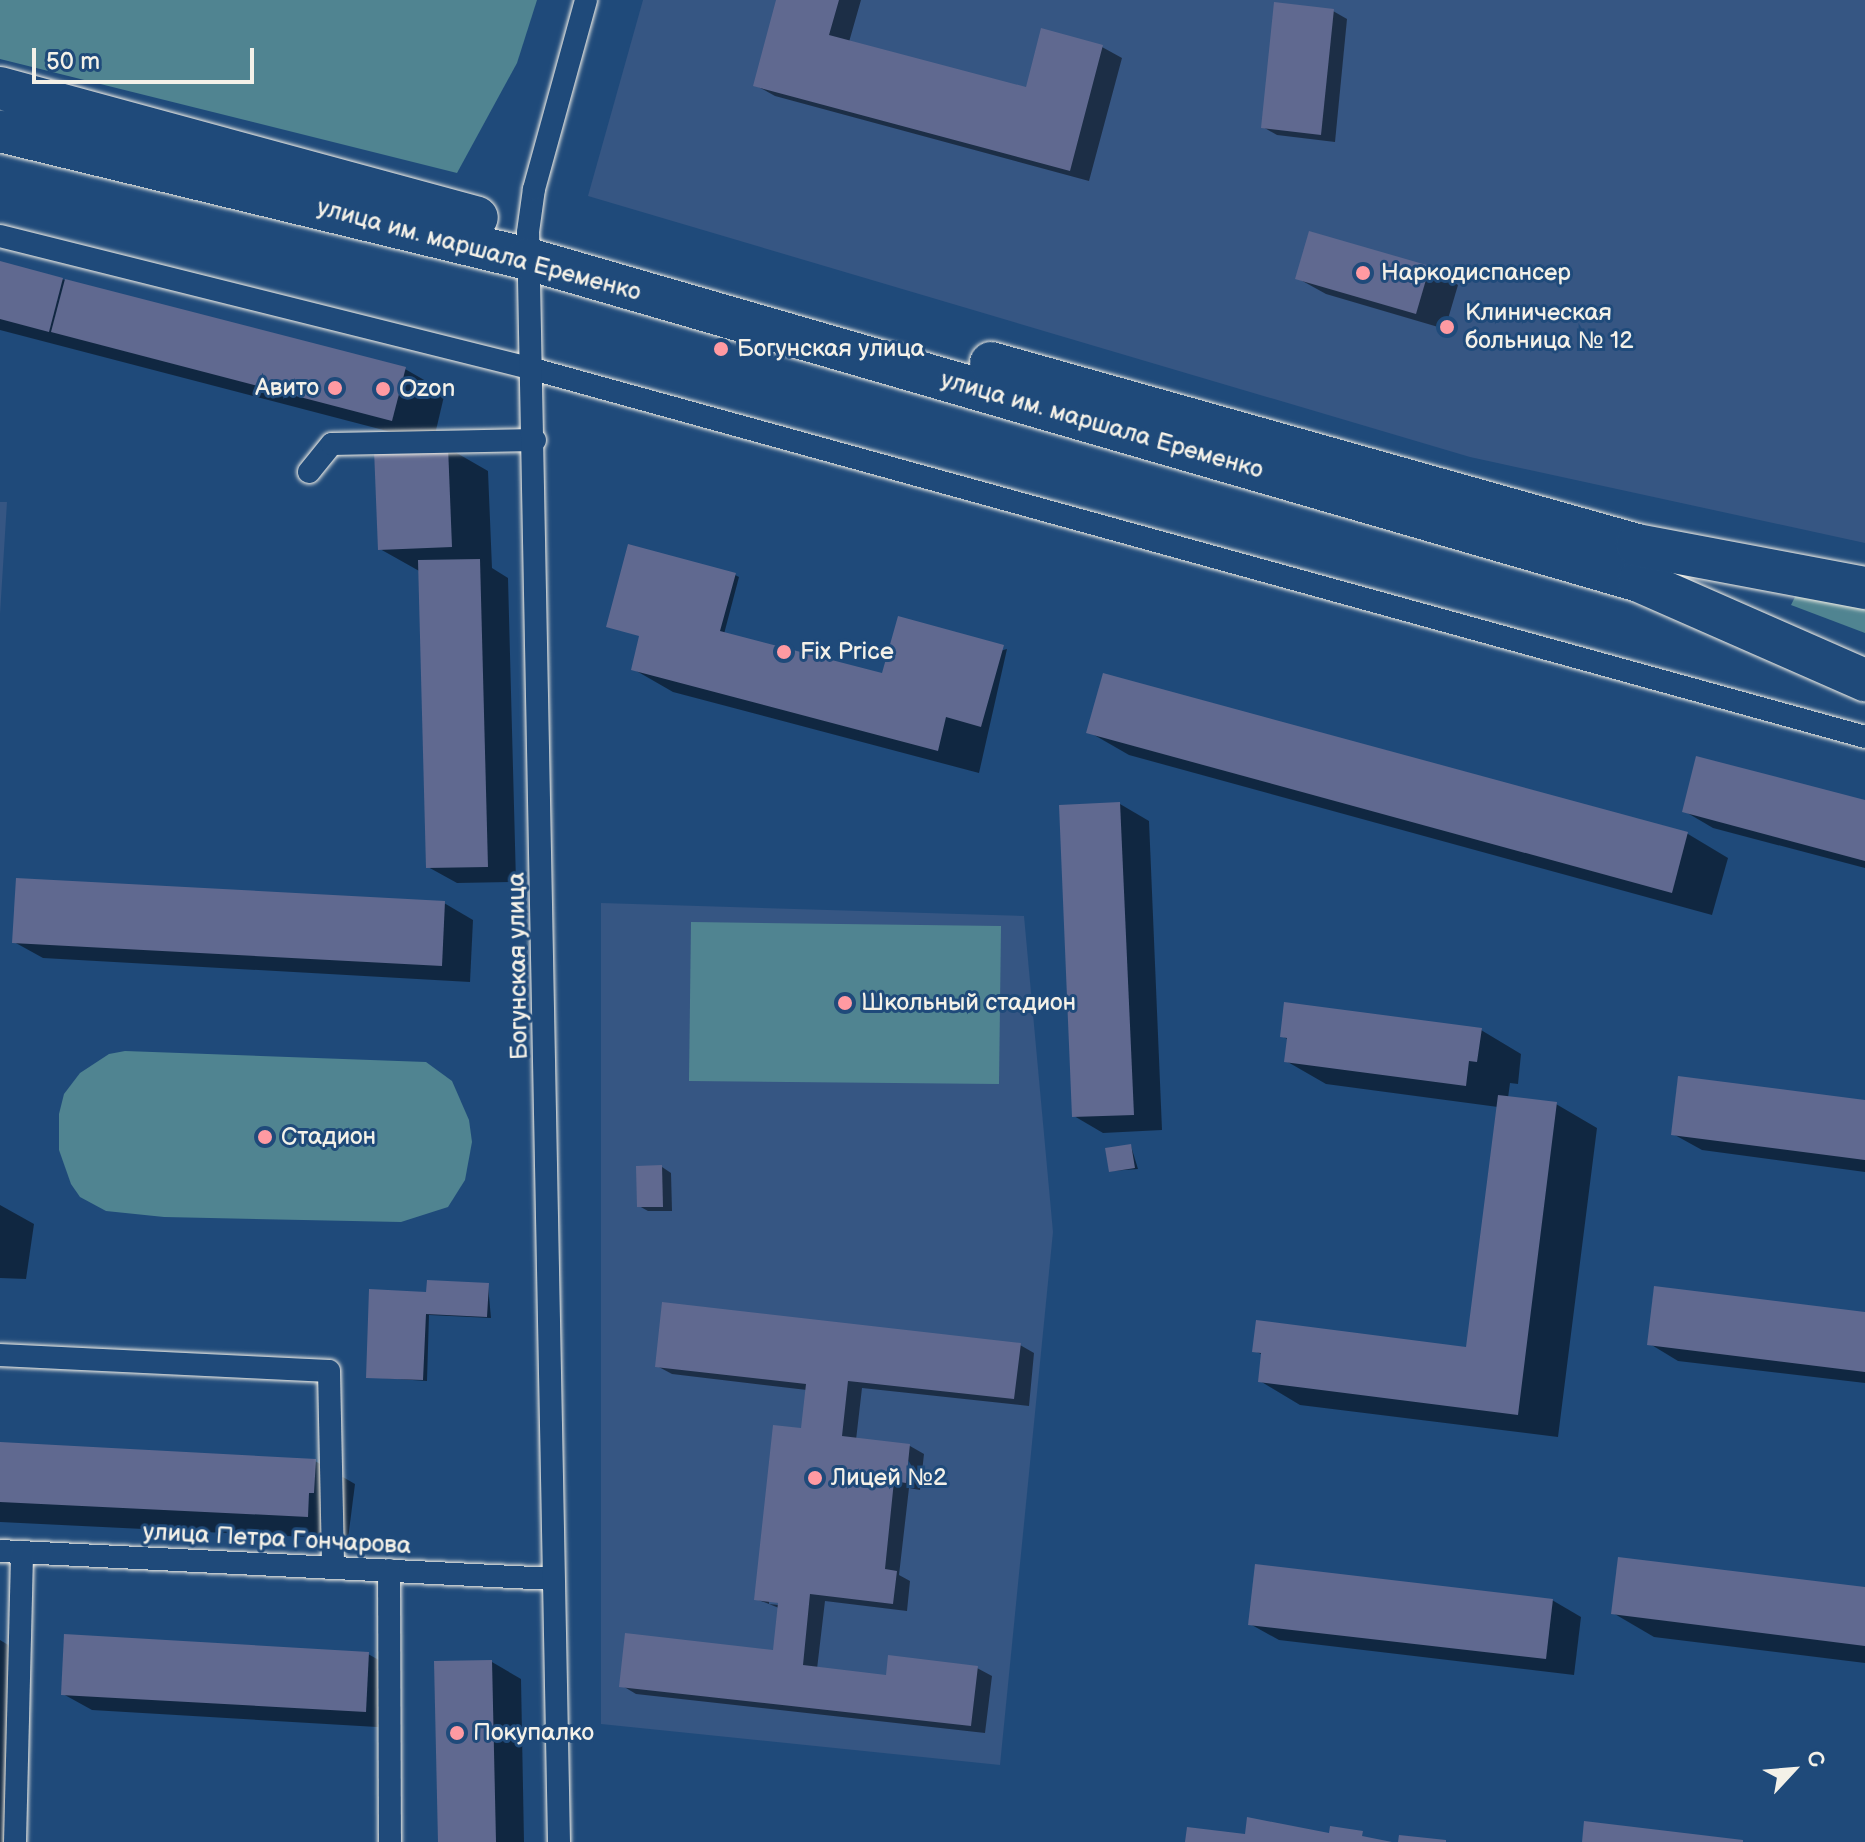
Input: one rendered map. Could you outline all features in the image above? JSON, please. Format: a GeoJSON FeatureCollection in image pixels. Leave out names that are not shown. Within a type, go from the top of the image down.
{"type":"FeatureCollection","features":[{"type":"Feature","properties":{"kind":"highway","name":"улица им. маршала Еременко"},"geometry":{"type":"LineString","coordinates":[[0,88],[1639,581],[1865,680]]}},
{"type":"Feature","properties":{"kind":"highway","name":"улица им. маршала Еременко"},"geometry":{"type":"LineString","coordinates":[[0,131],[528,246],[1637,545],[1865,588]]}},
{"type":"Feature","properties":{"kind":"street","name":"Богунская улица"},"geometry":{"type":"LineString","coordinates":[[559,1842],[552,1579],[535,440],[528,246],[534,189],[586,0]]}},
{"type":"Feature","properties":{"kind":"street"},"geometry":{"type":"LineString","coordinates":[[0,236],[533,369],[1865,737]]}},
{"type":"Feature","properties":{"kind":"street"},"geometry":{"type":"LineString","coordinates":[[309,472],[332,444],[535,440]]}},
{"type":"Feature","properties":{"kind":"street"},"geometry":{"type":"LineString","coordinates":[[0,1355],[329,1371],[333,1567]]}},
{"type":"Feature","properties":{"kind":"street"},"geometry":{"type":"LineString","coordinates":[[11,1552],[15,1842]]}},
{"type":"Feature","properties":{"kind":"street","name":"улица Петра Гончарова"},"geometry":{"type":"LineString","coordinates":[[11,1552],[552,1579]]}},
{"type":"Feature","properties":{"kind":"street"},"geometry":{"type":"LineString","coordinates":[[389,1570],[390,1842]]}},
{"type":"Feature","properties":{"kind":"shaded area","name":"Клиническая больница № 12"},"geometry":{"type":"Polygon","coordinates":[[[643,0],[1865,0],[1865,543],[1470,457],[588,196],[643,0]]]}},
{"type":"Feature","properties":{"kind":"shaded area"},"geometry":{"type":"Polygon","coordinates":[[[0,502],[7,502],[0,614],[0,502]]]}},
{"type":"Feature","properties":{"kind":"shaded area","name":"Лицей №2"},"geometry":{"type":"Polygon","coordinates":[[[601,903],[1024,916],[1053,1232],[1000,1765],[601,1724],[601,903]]]}},
{"type":"Feature","properties":{"kind":"green space"},"geometry":{"type":"Polygon","coordinates":[[[0,0],[537,0],[517,63],[457,173],[0,59],[0,0]]]}},
{"type":"Feature","properties":{"kind":"green space"},"geometry":{"type":"Polygon","coordinates":[[[1798,591],[1865,606],[1865,633],[1791,605],[1798,591]]]}},
{"type":"Feature","properties":{"kind":"green space","name":"Школьный стадион"},"geometry":{"type":"Polygon","coordinates":[[[691,922],[1001,926],[999,1084],[689,1081],[691,922]]]}},
{"type":"Feature","properties":{"kind":"green space","name":"Стадион"},"geometry":{"type":"Polygon","coordinates":[[[125,1051],[426,1062],[452,1081],[469,1120],[472,1142],[465,1180],[448,1207],[401,1222],[164,1217],[106,1211],[80,1197],[71,1184],[59,1150],[59,1114],[64,1094],[80,1073],[109,1054],[125,1051]]]}},
{"type":"Feature","properties":{"kind":"building"},"geometry":{"type":"Polygon","coordinates":[[[776,0],[839,0],[829,35],[1026,87],[1041,28],[1103,45],[1070,171],[753,86],[776,0]]]}},
{"type":"Feature","properties":{"kind":"building"},"geometry":{"type":"Polygon","coordinates":[[[1274,2],[1334,9],[1321,135],[1261,128],[1274,2]]]}},
{"type":"Feature","properties":{"kind":"building","name":"Наркодиспансер"},"geometry":{"type":"Polygon","coordinates":[[[1309,231],[1430,266],[1416,314],[1295,279],[1309,231]]]}},
{"type":"Feature","properties":{"kind":"building"},"geometry":{"type":"Polygon","coordinates":[[[0,261],[63,278],[49,332],[0,319],[0,261]]]}},
{"type":"Feature","properties":{"kind":"building"},"geometry":{"type":"Polygon","coordinates":[[[65,279],[406,367],[392,421],[51,332],[65,279]]]}},
{"type":"Feature","properties":{"kind":"building"},"geometry":{"type":"Polygon","coordinates":[[[448,446],[452,547],[378,550],[374,449],[448,446]]]}},
{"type":"Feature","properties":{"kind":"building"},"geometry":{"type":"Polygon","coordinates":[[[628,544],[736,573],[720,631],[882,673],[898,616],[1004,645],[981,727],[946,717],[938,751],[631,670],[639,636],[606,627],[628,544]]]}},
{"type":"Feature","properties":{"kind":"building"},"geometry":{"type":"Polygon","coordinates":[[[480,559],[488,867],[426,868],[418,560],[480,559]]]}},
{"type":"Feature","properties":{"kind":"building"},"geometry":{"type":"Polygon","coordinates":[[[1103,673],[1688,832],[1672,893],[1086,733],[1103,673]]]}},
{"type":"Feature","properties":{"kind":"building"},"geometry":{"type":"Polygon","coordinates":[[[1696,756],[1865,800],[1865,861],[1682,812],[1696,756]]]}},
{"type":"Feature","properties":{"kind":"building"},"geometry":{"type":"Polygon","coordinates":[[[1120,802],[1134,1115],[1072,1117],[1059,805],[1120,802]]]}},
{"type":"Feature","properties":{"kind":"building"},"geometry":{"type":"Polygon","coordinates":[[[16,878],[445,901],[442,966],[12,943],[16,878]]]}},
{"type":"Feature","properties":{"kind":"building"},"geometry":{"type":"Polygon","coordinates":[[[1284,1002],[1482,1028],[1477,1062],[1469,1061],[1466,1086],[1284,1062],[1287,1038],[1280,1037],[1284,1002]]]}},
{"type":"Feature","properties":{"kind":"building"},"geometry":{"type":"Polygon","coordinates":[[[1678,1076],[1865,1100],[1865,1160],[1671,1135],[1678,1076]]]}},
{"type":"Feature","properties":{"kind":"building"},"geometry":{"type":"Polygon","coordinates":[[[1498,1095],[1557,1102],[1518,1415],[1258,1382],[1261,1353],[1252,1352],[1256,1320],[1466,1347],[1498,1095]]]}},
{"type":"Feature","properties":{"kind":"building"},"geometry":{"type":"Polygon","coordinates":[[[1131,1144],[1135,1168],[1109,1172],[1105,1148],[1131,1144]]]}},
{"type":"Feature","properties":{"kind":"building"},"geometry":{"type":"Polygon","coordinates":[[[662,1165],[663,1207],[637,1207],[636,1166],[662,1165]]]}},
{"type":"Feature","properties":{"kind":"building"},"geometry":{"type":"Polygon","coordinates":[[[427,1280],[489,1283],[487,1317],[426,1314],[423,1380],[366,1378],[369,1289],[426,1292],[427,1280]]]}},
{"type":"Feature","properties":{"kind":"building"},"geometry":{"type":"Polygon","coordinates":[[[1654,1286],[1865,1312],[1865,1372],[1647,1345],[1654,1286]]]}},
{"type":"Feature","properties":{"kind":"building","name":"Лицей №2"},"geometry":{"type":"Polygon","coordinates":[[[662,1302],[1021,1343],[1014,1399],[848,1381],[842,1436],[910,1444],[906,1483],[894,1481],[885,1569],[897,1571],[893,1604],[810,1594],[803,1665],[886,1675],[888,1655],[978,1666],[971,1726],[619,1687],[625,1633],[773,1650],[778,1603],[754,1600],[773,1425],[801,1428],[806,1384],[655,1367],[662,1302]]]}},
{"type":"Feature","properties":{"kind":"building"},"geometry":{"type":"Polygon","coordinates":[[[0,1442],[316,1459],[314,1493],[309,1493],[308,1517],[0,1502],[0,1442]]]}},
{"type":"Feature","properties":{"kind":"building"},"geometry":{"type":"Polygon","coordinates":[[[1618,1557],[1865,1587],[1865,1646],[1611,1614],[1618,1557]]]}},
{"type":"Feature","properties":{"kind":"building"},"geometry":{"type":"Polygon","coordinates":[[[1255,1564],[1553,1599],[1546,1659],[1248,1625],[1255,1564]]]}},
{"type":"Feature","properties":{"kind":"building"},"geometry":{"type":"Polygon","coordinates":[[[64,1634],[369,1652],[366,1712],[61,1695],[64,1634]]]}},
{"type":"Feature","properties":{"kind":"building"},"geometry":{"type":"Polygon","coordinates":[[[492,1660],[496,1842],[438,1842],[434,1661],[492,1660]]]}},
{"type":"Feature","properties":{"kind":"building"},"geometry":{"type":"Polygon","coordinates":[[[1247,1817],[1329,1833],[1330,1826],[1363,1831],[1362,1836],[1392,1842],[1185,1842],[1187,1827],[1245,1834],[1247,1817]]]}},
{"type":"Feature","properties":{"kind":"building"},"geometry":{"type":"Polygon","coordinates":[[[1584,1821],[1743,1840],[1743,1842],[1582,1842],[1584,1821]]]}},
{"type":"Feature","properties":{"kind":"building"},"geometry":{"type":"Polygon","coordinates":[[[1399,1835],[1446,1840],[1446,1842],[1398,1842],[1399,1835]]]}},
{"type":"Feature","properties":{"kind":"place","name":"Наркодиспансер"},"geometry":{"type":"Point","coordinates":[1363,273]}},
{"type":"Feature","properties":{"kind":"place","name":"Клиническая больница № 12"},"geometry":{"type":"Point","coordinates":[1447,327]}},
{"type":"Feature","properties":{"kind":"place","name":"Богунская улица"},"geometry":{"type":"Point","coordinates":[721,349]}},
{"type":"Feature","properties":{"kind":"place","name":"Авито"},"geometry":{"type":"Point","coordinates":[335,388]}},
{"type":"Feature","properties":{"kind":"place","name":"Ozon"},"geometry":{"type":"Point","coordinates":[383,389]}},
{"type":"Feature","properties":{"kind":"place","name":"Fix Price"},"geometry":{"type":"Point","coordinates":[784,652]}},
{"type":"Feature","properties":{"kind":"place","name":"Школьный стадион"},"geometry":{"type":"Point","coordinates":[845,1003]}},
{"type":"Feature","properties":{"kind":"place","name":"Стадион"},"geometry":{"type":"Point","coordinates":[265,1137]}},
{"type":"Feature","properties":{"kind":"place","name":"Лицей №2"},"geometry":{"type":"Point","coordinates":[815,1478]}},
{"type":"Feature","properties":{"kind":"place","name":"Покупалко"},"geometry":{"type":"Point","coordinates":[457,1733]}}]}
